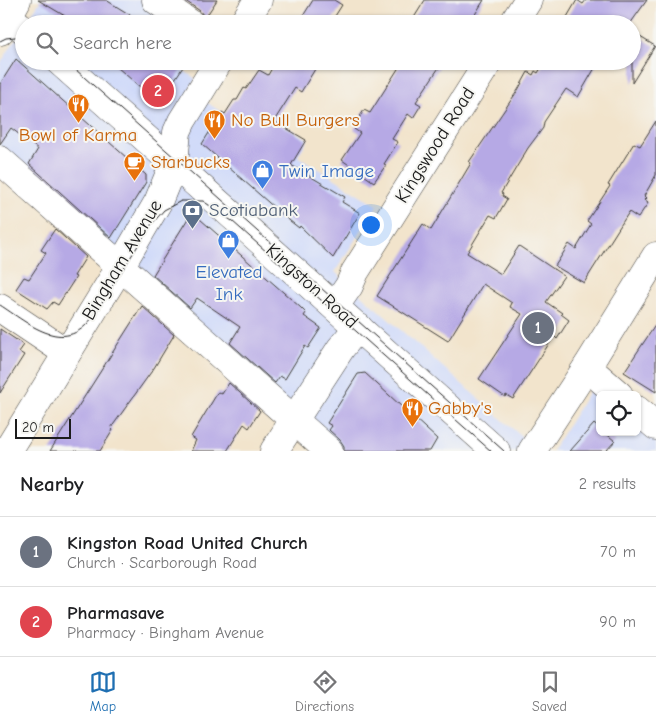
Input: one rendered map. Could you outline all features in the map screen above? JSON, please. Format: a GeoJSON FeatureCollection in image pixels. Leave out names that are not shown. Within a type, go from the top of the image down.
{"type":"FeatureCollection","features":[{"type":"Feature","properties":{"kind":"street"},"geometry":{"type":"LineString","coordinates":[[156,0],[177,15]]}},
{"type":"Feature","properties":{"kind":"street"},"geometry":{"type":"LineString","coordinates":[[249,15],[258,0]]}},
{"type":"Feature","properties":{"kind":"street"},"geometry":{"type":"LineString","coordinates":[[519,15],[528,0]]}},
{"type":"Feature","properties":{"kind":"street","name":"Kingston Road"},"geometry":{"type":"LineString","coordinates":[[69,70],[496,451]]}},
{"type":"Feature","properties":{"kind":"street","name":"Bingham Avenue"},"geometry":{"type":"LineString","coordinates":[[7,451],[158,202],[174,163],[177,132],[213,70]]}},
{"type":"Feature","properties":{"kind":"street","name":"Kingswood Road"},"geometry":{"type":"LineString","coordinates":[[335,306],[483,70]]}},
{"type":"Feature","properties":{"kind":"street"},"geometry":{"type":"LineString","coordinates":[[0,160],[329,451]]}},
{"type":"Feature","properties":{"kind":"street"},"geometry":{"type":"LineString","coordinates":[[532,451],[656,256]]}},
{"type":"Feature","properties":{"kind":"street"},"geometry":{"type":"LineString","coordinates":[[0,308],[64,358]]}},
{"type":"Feature","properties":{"kind":"street"},"geometry":{"type":"LineString","coordinates":[[0,326],[64,358]]}},
{"type":"Feature","properties":{"kind":"street"},"geometry":{"type":"LineString","coordinates":[[274,451],[338,353],[358,326]]}},
{"type":"Feature","properties":{"kind":"street"},"geometry":{"type":"LineString","coordinates":[[587,367],[614,391]]}},
{"type":"Feature","properties":{"kind":"street"},"geometry":{"type":"LineString","coordinates":[[641,413],[656,426]]}},
{"type":"Feature","properties":{"kind":"shaded area"},"geometry":{"type":"Polygon","coordinates":[[[41,0],[157,0],[178,15],[31,15],[41,0]]]}},
{"type":"Feature","properties":{"kind":"shaded area"},"geometry":{"type":"Polygon","coordinates":[[[15,40],[15,70],[183,70],[196,79],[189,90],[256,136],[269,117],[308,139],[298,156],[377,205],[335,272],[538,451],[325,451],[0,163],[0,64],[15,40]]]}},
{"type":"Feature","properties":{"kind":"shaded area"},"geometry":{"type":"Polygon","coordinates":[[[598,377],[599,391],[596,391],[596,436],[641,436],[641,414],[656,427],[656,451],[552,451],[598,377]]]}},
{"type":"Feature","properties":{"kind":"building"},"geometry":{"type":"Polygon","coordinates":[[[38,0],[106,0],[130,15],[63,15],[38,0]]]}},
{"type":"Feature","properties":{"kind":"building"},"geometry":{"type":"Polygon","coordinates":[[[184,0],[217,0],[207,15],[203,15],[184,0]]]}},
{"type":"Feature","properties":{"kind":"building"},"geometry":{"type":"Polygon","coordinates":[[[313,0],[334,0],[342,5],[336,15],[304,15],[313,0]]]}},
{"type":"Feature","properties":{"kind":"building"},"geometry":{"type":"Polygon","coordinates":[[[425,0],[484,0],[475,15],[416,15],[425,0]]]}},
{"type":"Feature","properties":{"kind":"building"},"geometry":{"type":"Polygon","coordinates":[[[577,0],[583,4],[586,0],[647,0],[636,15],[568,15],[577,0]]]}},
{"type":"Feature","properties":{"kind":"building"},"geometry":{"type":"Polygon","coordinates":[[[641,38],[655,46],[641,69],[641,38]]]}},
{"type":"Feature","properties":{"kind":"building"},"geometry":{"type":"Polygon","coordinates":[[[15,61],[15,70],[28,70],[146,175],[146,182],[111,238],[29,164],[38,149],[11,128],[0,144],[0,84],[15,61]]]}},
{"type":"Feature","properties":{"kind":"building"},"geometry":{"type":"Polygon","coordinates":[[[120,70],[181,70],[173,82],[176,84],[162,106],[120,70]]]}},
{"type":"Feature","properties":{"kind":"building"},"geometry":{"type":"Polygon","coordinates":[[[259,70],[268,75],[271,70],[314,70],[301,92],[295,88],[274,121],[306,140],[291,165],[345,197],[342,202],[360,213],[333,258],[300,226],[299,228],[285,217],[202,144],[222,112],[225,114],[259,70]]]}},
{"type":"Feature","properties":{"kind":"building"},"geometry":{"type":"Polygon","coordinates":[[[397,70],[437,70],[416,102],[421,105],[413,118],[408,114],[392,139],[398,142],[384,164],[386,165],[374,182],[342,160],[360,133],[354,129],[356,123],[364,110],[370,113],[397,70]]]}},
{"type":"Feature","properties":{"kind":"building"},"geometry":{"type":"Polygon","coordinates":[[[540,70],[594,70],[578,97],[566,89],[501,193],[507,199],[496,218],[490,215],[467,253],[501,274],[519,246],[564,276],[546,302],[569,320],[557,339],[554,336],[513,399],[506,395],[505,397],[479,379],[522,314],[510,307],[512,303],[483,284],[448,341],[377,296],[423,224],[431,230],[471,163],[469,162],[518,90],[528,72],[533,75],[535,71],[538,73],[540,70]]]}},
{"type":"Feature","properties":{"kind":"building"},"geometry":{"type":"Polygon","coordinates":[[[632,70],[640,70],[632,83],[632,70]]]}},
{"type":"Feature","properties":{"kind":"building"},"geometry":{"type":"Polygon","coordinates":[[[656,121],[656,175],[644,196],[646,198],[644,200],[648,203],[638,218],[629,212],[584,283],[555,266],[569,244],[576,249],[591,224],[587,221],[610,186],[608,185],[634,143],[640,146],[656,121]]]}},
{"type":"Feature","properties":{"kind":"building"},"geometry":{"type":"Polygon","coordinates":[[[192,212],[300,307],[306,313],[304,316],[321,328],[308,348],[305,346],[285,379],[280,376],[275,383],[230,343],[240,327],[197,298],[190,308],[153,275],[192,212]]]}},
{"type":"Feature","properties":{"kind":"building"},"geometry":{"type":"Polygon","coordinates":[[[55,229],[86,257],[58,305],[53,302],[47,309],[16,289],[24,277],[29,279],[46,253],[41,250],[55,229]]]}},
{"type":"Feature","properties":{"kind":"building"},"geometry":{"type":"Polygon","coordinates":[[[142,306],[174,335],[154,368],[111,428],[113,430],[100,451],[50,451],[142,306]]]}},
{"type":"Feature","properties":{"kind":"building"},"geometry":{"type":"Polygon","coordinates":[[[656,324],[656,392],[624,372],[656,324]]]}},
{"type":"Feature","properties":{"kind":"building"},"geometry":{"type":"Polygon","coordinates":[[[0,329],[24,345],[19,352],[24,355],[0,393],[0,329]]]}},
{"type":"Feature","properties":{"kind":"building"},"geometry":{"type":"Polygon","coordinates":[[[365,373],[437,439],[430,451],[344,451],[344,446],[340,440],[329,430],[332,426],[327,423],[358,374],[365,373]]]}},
{"type":"Feature","properties":{"kind":"building"},"geometry":{"type":"Polygon","coordinates":[[[229,383],[260,411],[249,428],[244,424],[227,451],[191,451],[196,440],[191,437],[218,392],[222,394],[229,383]]]}},
{"type":"Feature","properties":{"kind":"building"},"geometry":{"type":"Polygon","coordinates":[[[594,424],[596,426],[596,436],[609,436],[615,441],[606,451],[570,451],[594,424]]]}},
{"type":"Feature","properties":{"kind":"tram line"},"geometry":{"type":"LineString","coordinates":[[0,41],[15,37]]}},
{"type":"Feature","properties":{"kind":"tram line"},"geometry":{"type":"LineString","coordinates":[[76,70],[504,451]]}},
{"type":"Feature","properties":{"kind":"tram line"},"geometry":{"type":"LineString","coordinates":[[0,305],[34,327],[58,335],[70,335],[81,329],[92,318],[151,225],[164,210],[181,201],[203,201],[232,221],[491,451]]}},
{"type":"Feature","properties":{"kind":"place","name":"Pharmasave"},"geometry":{"type":"Point","coordinates":[158,91]}},
{"type":"Feature","properties":{"kind":"place","name":"Bowl of Karma"},"geometry":{"type":"Point","coordinates":[78,123]}},
{"type":"Feature","properties":{"kind":"place","name":"No Bull Burgers"},"geometry":{"type":"Point","coordinates":[215,139]}},
{"type":"Feature","properties":{"kind":"place","name":"Starbucks"},"geometry":{"type":"Point","coordinates":[135,181]}},
{"type":"Feature","properties":{"kind":"place","name":"Twin Image"},"geometry":{"type":"Point","coordinates":[263,190]}},
{"type":"Feature","properties":{"kind":"place","name":"Scotiabank"},"geometry":{"type":"Point","coordinates":[193,229]}},
{"type":"Feature","properties":{"kind":"place","name":"Elevated Ink"},"geometry":{"type":"Point","coordinates":[229,260]}},
{"type":"Feature","properties":{"kind":"place","name":"Kingston Road United Church"},"geometry":{"type":"Point","coordinates":[538,328]}},
{"type":"Feature","properties":{"kind":"place","name":"Gabby's"},"geometry":{"type":"Point","coordinates":[412,427]}}]}
